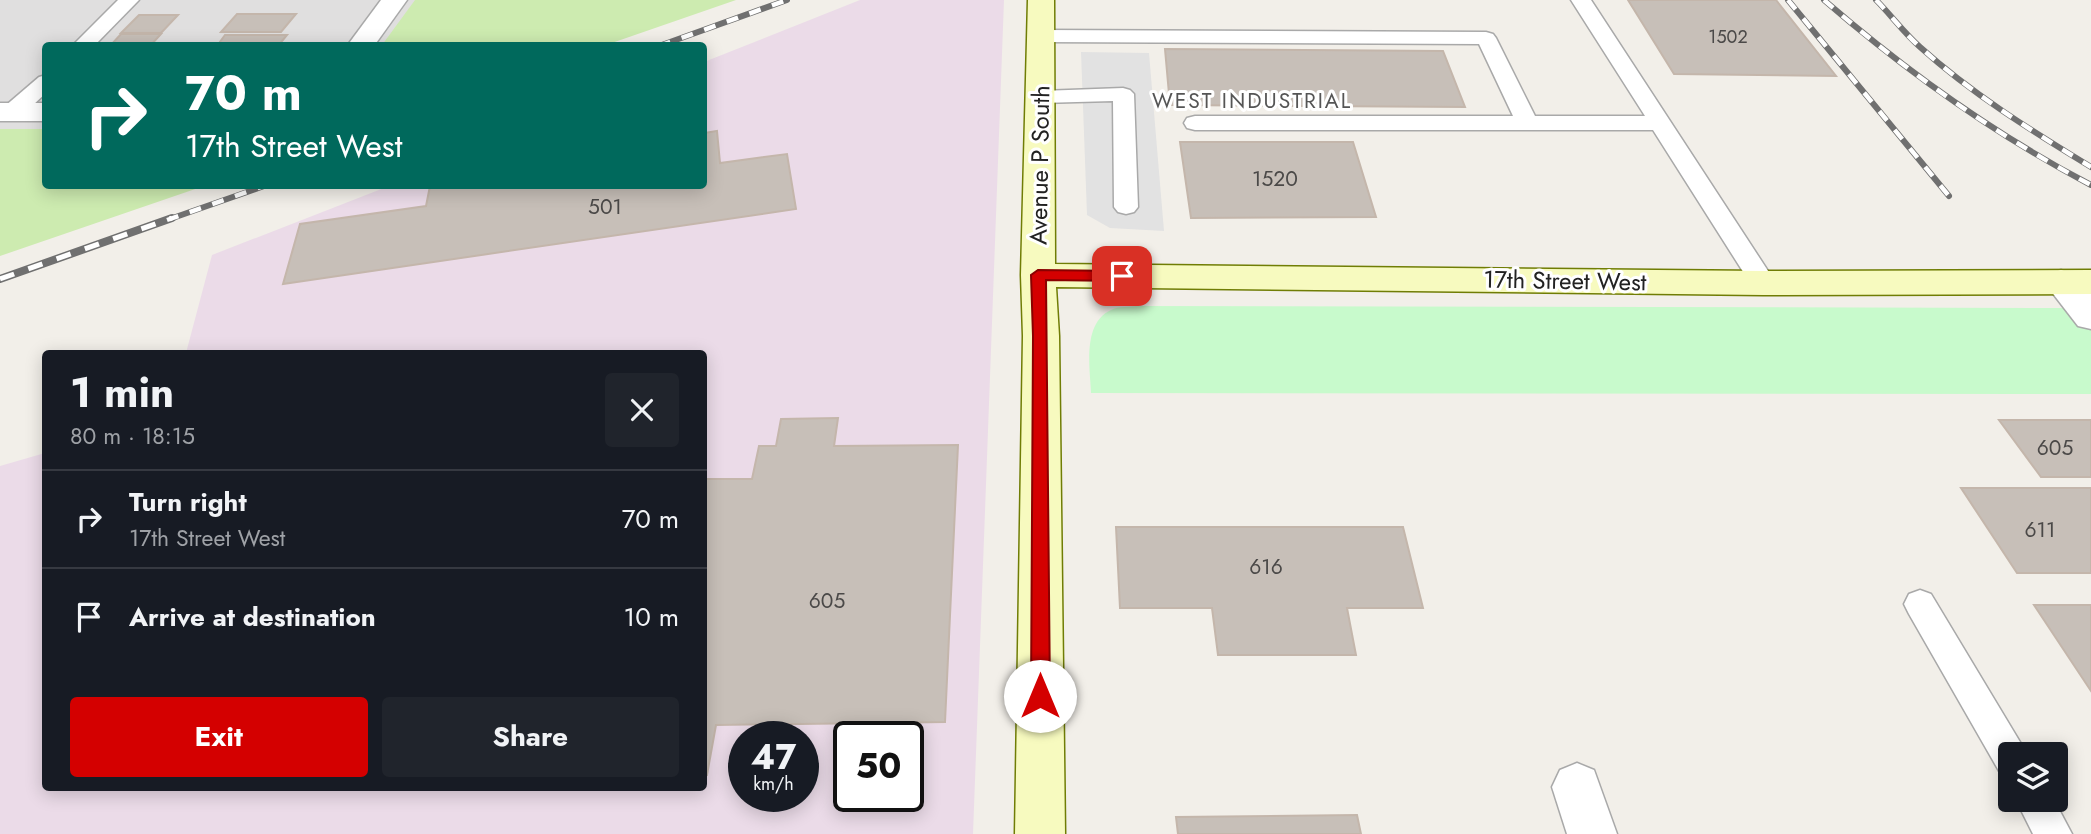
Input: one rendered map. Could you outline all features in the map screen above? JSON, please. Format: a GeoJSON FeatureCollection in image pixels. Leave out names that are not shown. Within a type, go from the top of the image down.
{"type":"FeatureCollection","features":[{"type":"Feature","properties":{"kind":"main road","name":"Avenue P South"},"geometry":{"type":"LineString","coordinates":[[1040,834],[1041,336],[1038,275],[1041,18]]}},
{"type":"Feature","properties":{"kind":"main road","name":"17th Street West"},"geometry":{"type":"LineString","coordinates":[[1038,275],[1763,283],[2076,282]]}},
{"type":"Feature","properties":{"kind":"street"},"geometry":{"type":"LineString","coordinates":[[363,42],[394,0]]}},
{"type":"Feature","properties":{"kind":"street"},"geometry":{"type":"LineString","coordinates":[[6,112],[42,112]]}},
{"type":"Feature","properties":{"kind":"street"},"geometry":{"type":"LineString","coordinates":[[2076,282],[2091,317]]}},
{"type":"Feature","properties":{"kind":"street"},"geometry":{"type":"LineString","coordinates":[[1577,787],[1592,834]]}},
{"type":"Feature","properties":{"kind":"lane"},"geometry":{"type":"LineString","coordinates":[[86,42],[129,0]]}},
{"type":"Feature","properties":{"kind":"lane"},"geometry":{"type":"LineString","coordinates":[[1581,0],[1763,283]]}},
{"type":"Feature","properties":{"kind":"lane"},"geometry":{"type":"LineString","coordinates":[[1041,18],[1486,38],[1527,123]]}},
{"type":"Feature","properties":{"kind":"lane"},"geometry":{"type":"LineString","coordinates":[[6,112],[42,84]]}},
{"type":"Feature","properties":{"kind":"lane"},"geometry":{"type":"LineString","coordinates":[[1041,97],[1123,94],[1126,207]]}},
{"type":"Feature","properties":{"kind":"lane"},"geometry":{"type":"LineString","coordinates":[[1195,123],[1657,122]]}},
{"type":"Feature","properties":{"kind":"lane"},"geometry":{"type":"LineString","coordinates":[[1920,604],[2001,742]]}},
{"type":"Feature","properties":{"kind":"lane"},"geometry":{"type":"LineString","coordinates":[[2041,812],[2054,834]]}},
{"type":"Feature","properties":{"kind":"shaded area"},"geometry":{"type":"Polygon","coordinates":[[[0,0],[424,0],[394,42],[42,42],[42,134],[0,134],[0,0]]]}},
{"type":"Feature","properties":{"kind":"shaded area"},"geometry":{"type":"Polygon","coordinates":[[[860,0],[1004,0],[973,834],[0,834],[0,466],[42,454],[42,791],[707,791],[707,350],[187,350],[212,255],[381,189],[707,189],[707,61],[860,0]]]}},
{"type":"Feature","properties":{"kind":"shaded area"},"geometry":{"type":"Polygon","coordinates":[[[1081,52],[1149,53],[1164,231],[1110,228],[1087,215],[1081,52]]]}},
{"type":"Feature","properties":{"kind":"green space"},"geometry":{"type":"Polygon","coordinates":[[[415,0],[736,0],[615,42],[384,42],[415,0]]]}},
{"type":"Feature","properties":{"kind":"green space"},"geometry":{"type":"Polygon","coordinates":[[[0,129],[42,129],[42,189],[195,189],[0,256],[0,129]]]}},
{"type":"Feature","properties":{"kind":"green space"},"geometry":{"type":"Polygon","coordinates":[[[1139,306],[2091,308],[2091,394],[1091,393],[1089,359],[1096,325],[1102,316],[1114,309],[1139,306]]]}},
{"type":"Feature","properties":{"kind":"building"},"geometry":{"type":"Polygon","coordinates":[[[1628,0],[1776,0],[1836,76],[1674,74],[1628,0]]]}},
{"type":"Feature","properties":{"kind":"building"},"geometry":{"type":"Polygon","coordinates":[[[237,14],[296,14],[281,32],[221,32],[237,14]]]}},
{"type":"Feature","properties":{"kind":"building"},"geometry":{"type":"Polygon","coordinates":[[[139,15],[178,15],[161,33],[121,33],[139,15]]]}},
{"type":"Feature","properties":{"kind":"building"},"geometry":{"type":"Polygon","coordinates":[[[121,34],[161,34],[154,42],[114,42],[121,34]]]}},
{"type":"Feature","properties":{"kind":"building"},"geometry":{"type":"Polygon","coordinates":[[[225,35],[287,35],[281,42],[220,42],[225,35]]]}},
{"type":"Feature","properties":{"kind":"building"},"geometry":{"type":"Polygon","coordinates":[[[1165,49],[1443,51],[1465,107],[1170,105],[1165,49]]]}},
{"type":"Feature","properties":{"kind":"building"},"geometry":{"type":"Polygon","coordinates":[[[717,131],[720,163],[787,154],[796,209],[283,284],[300,224],[426,206],[429,189],[707,189],[707,133],[717,131]]]}},
{"type":"Feature","properties":{"kind":"building"},"geometry":{"type":"Polygon","coordinates":[[[1180,142],[1353,142],[1376,217],[1191,218],[1180,142]]]}},
{"type":"Feature","properties":{"kind":"building"},"geometry":{"type":"Polygon","coordinates":[[[838,418],[834,446],[958,445],[945,722],[833,721],[833,723],[819,724],[819,721],[728,721],[728,725],[716,725],[707,775],[707,479],[752,479],[759,446],[776,446],[781,419],[838,418]]]}},
{"type":"Feature","properties":{"kind":"building"},"geometry":{"type":"Polygon","coordinates":[[[1999,420],[2091,420],[2091,477],[2041,477],[1999,420]]]}},
{"type":"Feature","properties":{"kind":"building"},"geometry":{"type":"Polygon","coordinates":[[[1961,488],[2091,488],[2091,573],[2017,573],[1961,488]]]}},
{"type":"Feature","properties":{"kind":"building"},"geometry":{"type":"Polygon","coordinates":[[[1116,527],[1403,527],[1423,608],[1347,608],[1356,655],[1218,655],[1212,608],[1120,608],[1116,527]]]}},
{"type":"Feature","properties":{"kind":"building"},"geometry":{"type":"Polygon","coordinates":[[[2034,605],[2091,605],[2091,691],[2034,605]]]}},
{"type":"Feature","properties":{"kind":"building"},"geometry":{"type":"Polygon","coordinates":[[[1357,815],[1361,834],[1178,834],[1176,817],[1357,815]]]}},
{"type":"Feature","properties":{"kind":"railway"},"geometry":{"type":"LineString","coordinates":[[670,42],[787,0]]}},
{"type":"Feature","properties":{"kind":"railway"},"geometry":{"type":"LineString","coordinates":[[1788,0],[1949,196]]}},
{"type":"Feature","properties":{"kind":"railway"},"geometry":{"type":"LineString","coordinates":[[1824,0],[1887,52],[1952,100],[2020,145],[2091,185]]}},
{"type":"Feature","properties":{"kind":"railway"},"geometry":{"type":"LineString","coordinates":[[1876,0],[1914,42],[1960,81],[2091,167]]}},
{"type":"Feature","properties":{"kind":"railway"},"geometry":{"type":"LineString","coordinates":[[167,220],[255,189]]}},
{"type":"Feature","properties":{"kind":"railway"},"geometry":{"type":"LineString","coordinates":[[0,279],[172,218]]}},
{"type":"Feature","properties":{"kind":"district","name":"WEST INDUSTRIAL"},"geometry":{"type":"Point","coordinates":[1252,101]}},
{"type":"Feature","properties":{"kind":"route"},"geometry":{"type":"LineString","coordinates":[[1040,696],[1041,336],[1038,275],[1122,276]]}}]}
